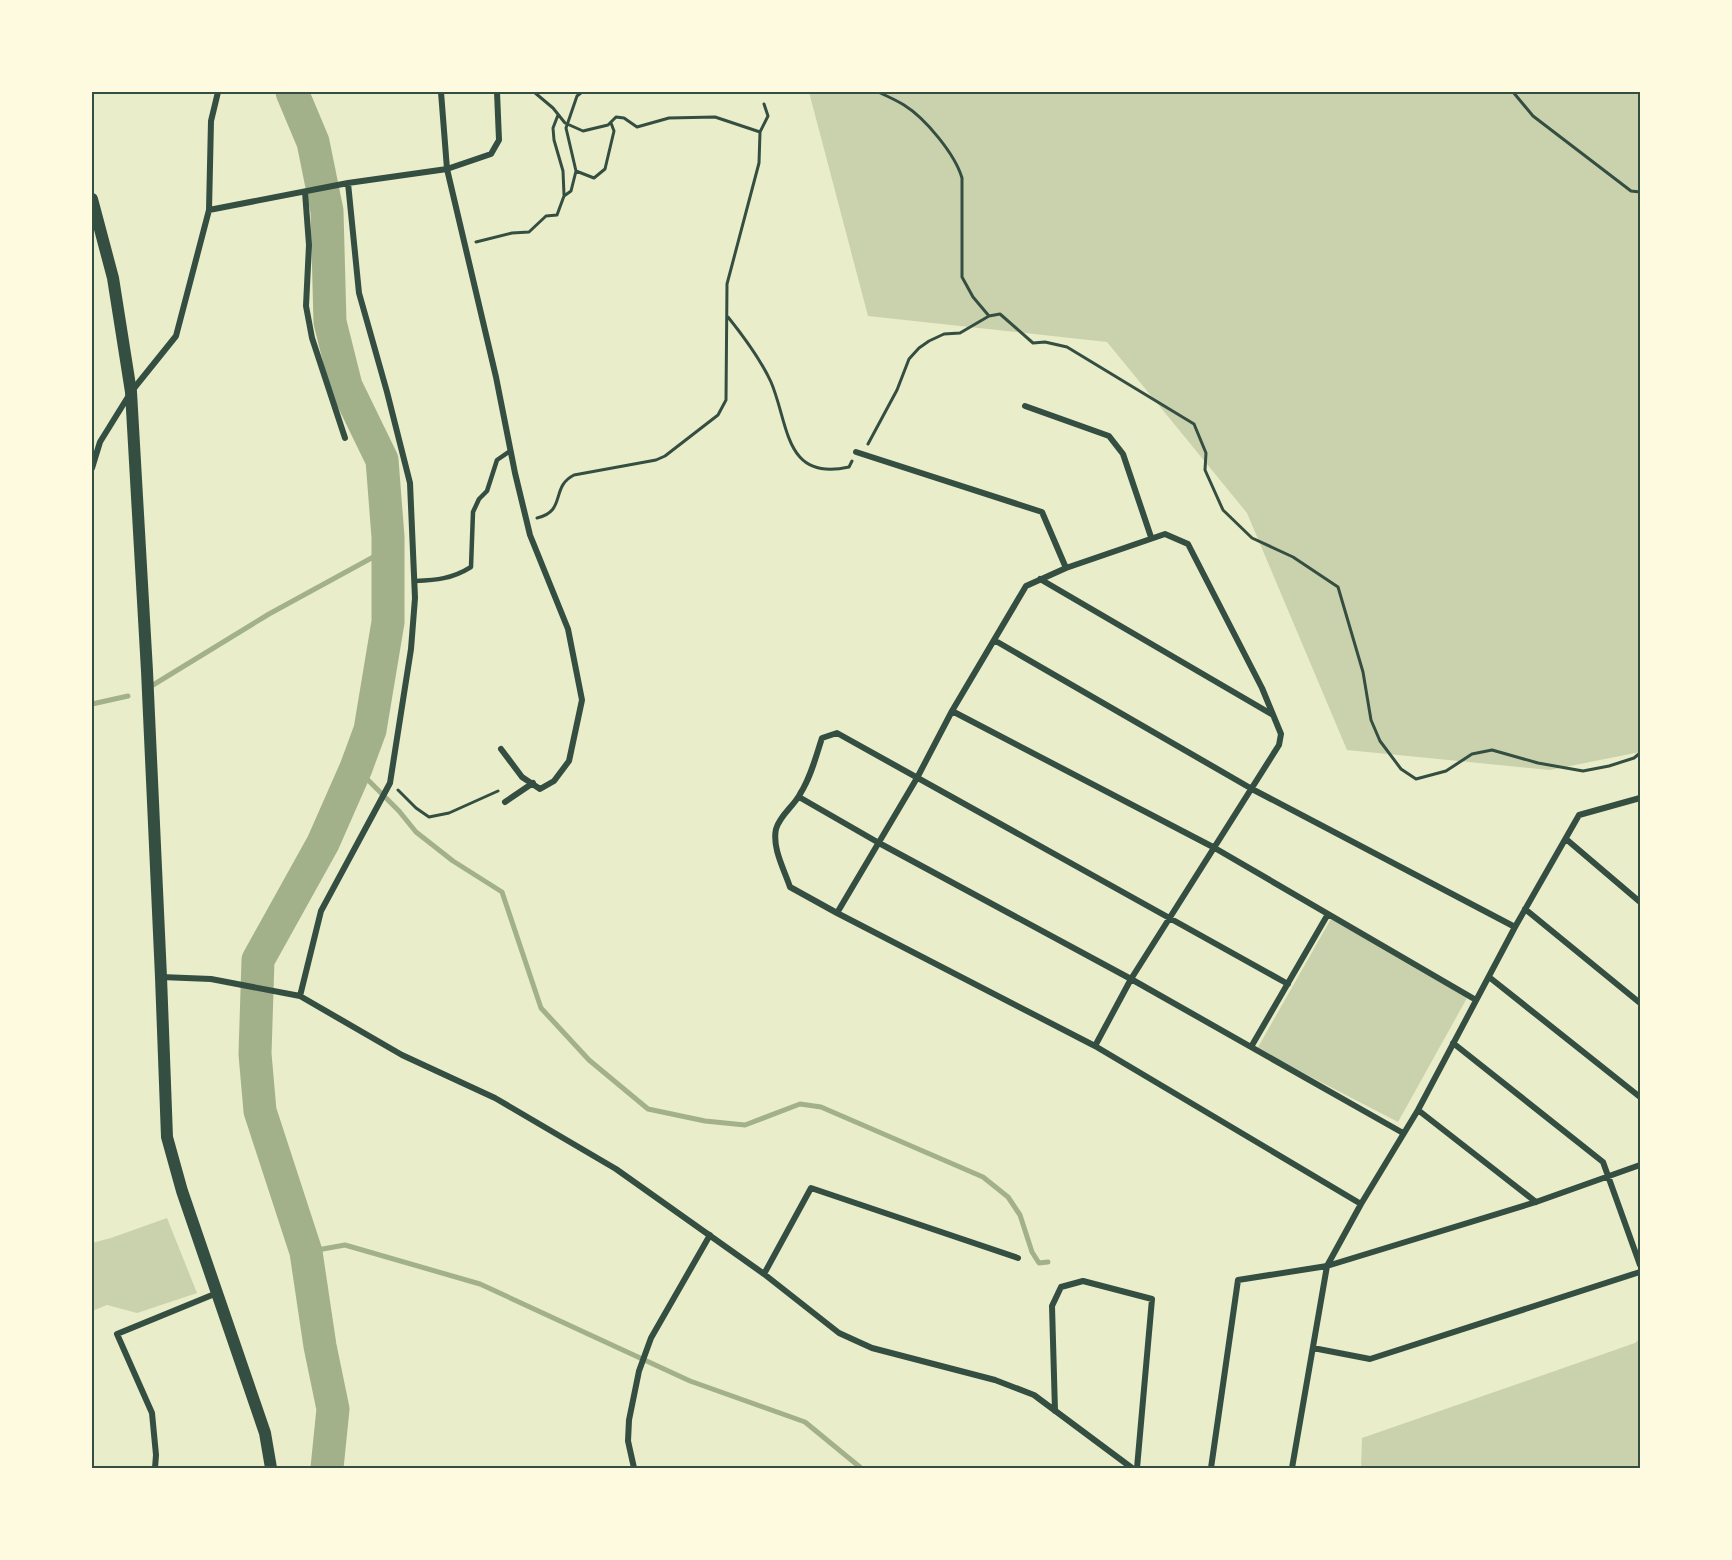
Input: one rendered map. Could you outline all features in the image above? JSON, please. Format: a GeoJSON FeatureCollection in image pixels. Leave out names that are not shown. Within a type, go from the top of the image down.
{"type":"FeatureCollection","features":[{"type":"Feature","properties":{"kind":"main road"},"geometry":{"type":"LineString","coordinates":[[92,199],[113,278],[131,392],[147,671],[166,1137],[182,1191],[265,1433],[271,1468]]}},
{"type":"Feature","properties":{"kind":"street"},"geometry":{"type":"LineString","coordinates":[[92,468],[100,442],[131,392],[176,336],[209,210],[211,121],[218,92]]}},
{"type":"Feature","properties":{"kind":"street"},"geometry":{"type":"LineString","coordinates":[[441,92],[447,169],[496,377],[526,521],[568,629],[582,700],[569,761],[554,781],[540,789],[522,777],[501,749]]}},
{"type":"Feature","properties":{"kind":"street"},"geometry":{"type":"LineString","coordinates":[[209,210],[348,183],[447,169],[491,154],[499,140],[497,92]]}},
{"type":"Feature","properties":{"kind":"street"},"geometry":{"type":"LineString","coordinates":[[300,996],[321,911],[390,783],[411,649],[415,598],[410,483],[359,293],[348,183]]}},
{"type":"Feature","properties":{"kind":"street"},"geometry":{"type":"LineString","coordinates":[[305,192],[309,245],[306,306],[312,338],[345,438]]}},
{"type":"Feature","properties":{"kind":"street"},"geometry":{"type":"LineString","coordinates":[[1025,406],[1109,436],[1123,454],[1151,537]]}},
{"type":"Feature","properties":{"kind":"street"},"geometry":{"type":"LineString","coordinates":[[859,452],[1042,512],[1066,568]]}},
{"type":"Feature","properties":{"kind":"street"},"geometry":{"type":"LineString","coordinates":[[837,913],[1026,586],[1066,568],[1151,537],[1165,534],[1188,544],[1262,688],[1281,734],[1279,745],[1131,979],[1095,1046]]}},
{"type":"Feature","properties":{"kind":"street"},"geometry":{"type":"LineString","coordinates":[[1040,579],[1274,716]]}},
{"type":"Feature","properties":{"kind":"street"},"geometry":{"type":"LineString","coordinates":[[994,640],[1252,789],[1515,927]]}},
{"type":"Feature","properties":{"kind":"street"},"geometry":{"type":"LineString","coordinates":[[952,711],[1213,847],[1476,1000]]}},
{"type":"Feature","properties":{"kind":"street"},"geometry":{"type":"LineString","coordinates":[[1288,984],[837,733],[822,738],[806,784],[777,827],[776,849],[790,887],[1095,1046],[1361,1204]]}},
{"type":"Feature","properties":{"kind":"street"},"geometry":{"type":"LineString","coordinates":[[505,802],[532,783]]}},
{"type":"Feature","properties":{"kind":"street"},"geometry":{"type":"LineString","coordinates":[[799,797],[879,843],[1131,979],[1403,1133]]}},
{"type":"Feature","properties":{"kind":"street"},"geometry":{"type":"LineString","coordinates":[[1292,1468],[1327,1266],[1361,1204],[1418,1110],[1515,927],[1579,815],[1639,800]]}},
{"type":"Feature","properties":{"kind":"street"},"geometry":{"type":"LineString","coordinates":[[1566,839],[1641,902]]}},
{"type":"Feature","properties":{"kind":"street"},"geometry":{"type":"LineString","coordinates":[[1525,909],[1641,1003]]}},
{"type":"Feature","properties":{"kind":"street"},"geometry":{"type":"LineString","coordinates":[[1251,1047],[1328,914]]}},
{"type":"Feature","properties":{"kind":"street"},"geometry":{"type":"LineString","coordinates":[[161,977],[211,980],[300,996],[402,1055],[495,1098],[616,1169],[764,1274],[839,1333],[872,1348],[995,1380],[1034,1395],[1132,1468]]}},
{"type":"Feature","properties":{"kind":"street"},"geometry":{"type":"LineString","coordinates":[[1489,977],[1641,1097]]}},
{"type":"Feature","properties":{"kind":"street"},"geometry":{"type":"LineString","coordinates":[[1453,1043],[1603,1162],[1641,1265]]}},
{"type":"Feature","properties":{"kind":"street"},"geometry":{"type":"LineString","coordinates":[[1418,1110],[1536,1202]]}},
{"type":"Feature","properties":{"kind":"street"},"geometry":{"type":"LineString","coordinates":[[1211,1468],[1238,1280],[1327,1266],[1536,1202],[1641,1165]]}},
{"type":"Feature","properties":{"kind":"street"},"geometry":{"type":"LineString","coordinates":[[764,1274],[811,1188],[1018,1258]]}},
{"type":"Feature","properties":{"kind":"street"},"geometry":{"type":"LineString","coordinates":[[634,1468],[628,1442],[628,1420],[639,1371],[651,1338],[710,1235]]}},
{"type":"Feature","properties":{"kind":"street"},"geometry":{"type":"LineString","coordinates":[[1313,1348],[1370,1359],[1641,1272]]}},
{"type":"Feature","properties":{"kind":"street"},"geometry":{"type":"LineString","coordinates":[[1055,1411],[1052,1306],[1061,1287],[1083,1281],[1152,1299],[1137,1468]]}},
{"type":"Feature","properties":{"kind":"street"},"geometry":{"type":"LineString","coordinates":[[155,1468],[152,1413],[117,1334],[217,1293]]}},
{"type":"Feature","properties":{"kind":"lane"},"geometry":{"type":"LineString","coordinates":[[415,580],[437,580],[459,575],[471,567],[474,512],[479,499],[487,491],[497,460],[510,451]]}},
{"type":"Feature","properties":{"kind":"path"},"geometry":{"type":"LineString","coordinates":[[534,92],[567,124],[583,131],[608,125],[616,117],[624,118],[637,127],[669,118],[715,117],[760,132]]}},
{"type":"Feature","properties":{"kind":"path"},"geometry":{"type":"LineString","coordinates":[[564,196],[571,191],[576,171],[566,128],[577,96],[582,92]]}},
{"type":"Feature","properties":{"kind":"path"},"geometry":{"type":"LineString","coordinates":[[878,92],[905,105],[931,128],[959,167],[962,178],[962,277],[973,297],[989,316]]}},
{"type":"Feature","properties":{"kind":"path"},"geometry":{"type":"LineString","coordinates":[[1513,92],[1533,116],[1631,191],[1641,192]]}},
{"type":"Feature","properties":{"kind":"path"},"geometry":{"type":"LineString","coordinates":[[526,521],[552,511],[561,485],[574,475],[656,460],[665,456],[718,415],[726,400],[727,284],[759,163],[760,132],[768,116],[764,104]]}},
{"type":"Feature","properties":{"kind":"path"},"geometry":{"type":"LineString","coordinates":[[465,244],[529,232],[546,216],[557,215],[564,196],[563,171],[553,128],[558,115]]}},
{"type":"Feature","properties":{"kind":"path"},"geometry":{"type":"LineString","coordinates":[[576,171],[594,178],[605,169],[614,131],[610,123]]}},
{"type":"Feature","properties":{"kind":"path"},"geometry":{"type":"LineString","coordinates":[[727,316],[749,342],[771,382],[790,443],[804,463],[817,468],[834,470],[849,467],[885,414],[909,359],[929,341],[944,334],[960,333],[989,316],[1000,314],[1033,343],[1045,342],[1067,347],[1194,424],[1206,453],[1205,470],[1223,510],[1252,538],[1293,557],[1338,587],[1363,672],[1371,720],[1380,741],[1401,769],[1416,779],[1446,771],[1472,754],[1492,750],[1538,763],[1583,771],[1609,766],[1634,758],[1641,753]]}},
{"type":"Feature","properties":{"kind":"path"},"geometry":{"type":"LineString","coordinates":[[390,783],[429,817],[449,813],[498,791]]}},
{"type":"Feature","properties":{"kind":"green space"},"geometry":{"type":"Polygon","coordinates":[[[809,92],[1640,92],[1640,752],[1550,770],[1347,750],[1247,513],[1107,342],[868,316],[809,92]]]}},
{"type":"Feature","properties":{"kind":"green space"},"geometry":{"type":"Polygon","coordinates":[[[1332,917],[1467,998],[1398,1122],[1257,1049],[1332,917]]]}},
{"type":"Feature","properties":{"kind":"green space"},"geometry":{"type":"Polygon","coordinates":[[[167,1218],[197,1293],[137,1313],[107,1305],[92,1311],[92,1243],[167,1218]]]}},
{"type":"Feature","properties":{"kind":"green space"},"geometry":{"type":"Polygon","coordinates":[[[1640,1338],[1640,1468],[1361,1468],[1362,1438],[1635,1343],[1640,1338]]]}},
{"type":"Feature","properties":{"kind":"waterway"},"geometry":{"type":"LineString","coordinates":[[292,92],[313,142],[327,211],[330,322],[346,386],[382,460],[388,537],[388,622],[370,730],[323,843],[258,960],[255,1054],[260,1111],[306,1252],[320,1346],[333,1409],[327,1468]]}},
{"type":"Feature","properties":{"kind":"waterway"},"geometry":{"type":"LineString","coordinates":[[153,685],[269,614],[388,549]]}},
{"type":"Feature","properties":{"kind":"waterway"},"geometry":{"type":"LineString","coordinates":[[92,704],[128,696]]}},
{"type":"Feature","properties":{"kind":"waterway"},"geometry":{"type":"LineString","coordinates":[[356,768],[399,811],[416,832],[453,861],[502,892],[541,1008],[589,1060],[648,1109],[705,1121],[745,1125],[800,1104],[821,1107],[983,1177],[1008,1197],[1020,1215],[1032,1252],[1039,1263],[1048,1262]]}},
{"type":"Feature","properties":{"kind":"waterway"},"geometry":{"type":"LineString","coordinates":[[306,1252],[345,1245],[480,1284],[690,1381],[805,1422],[861,1468]]}}]}
